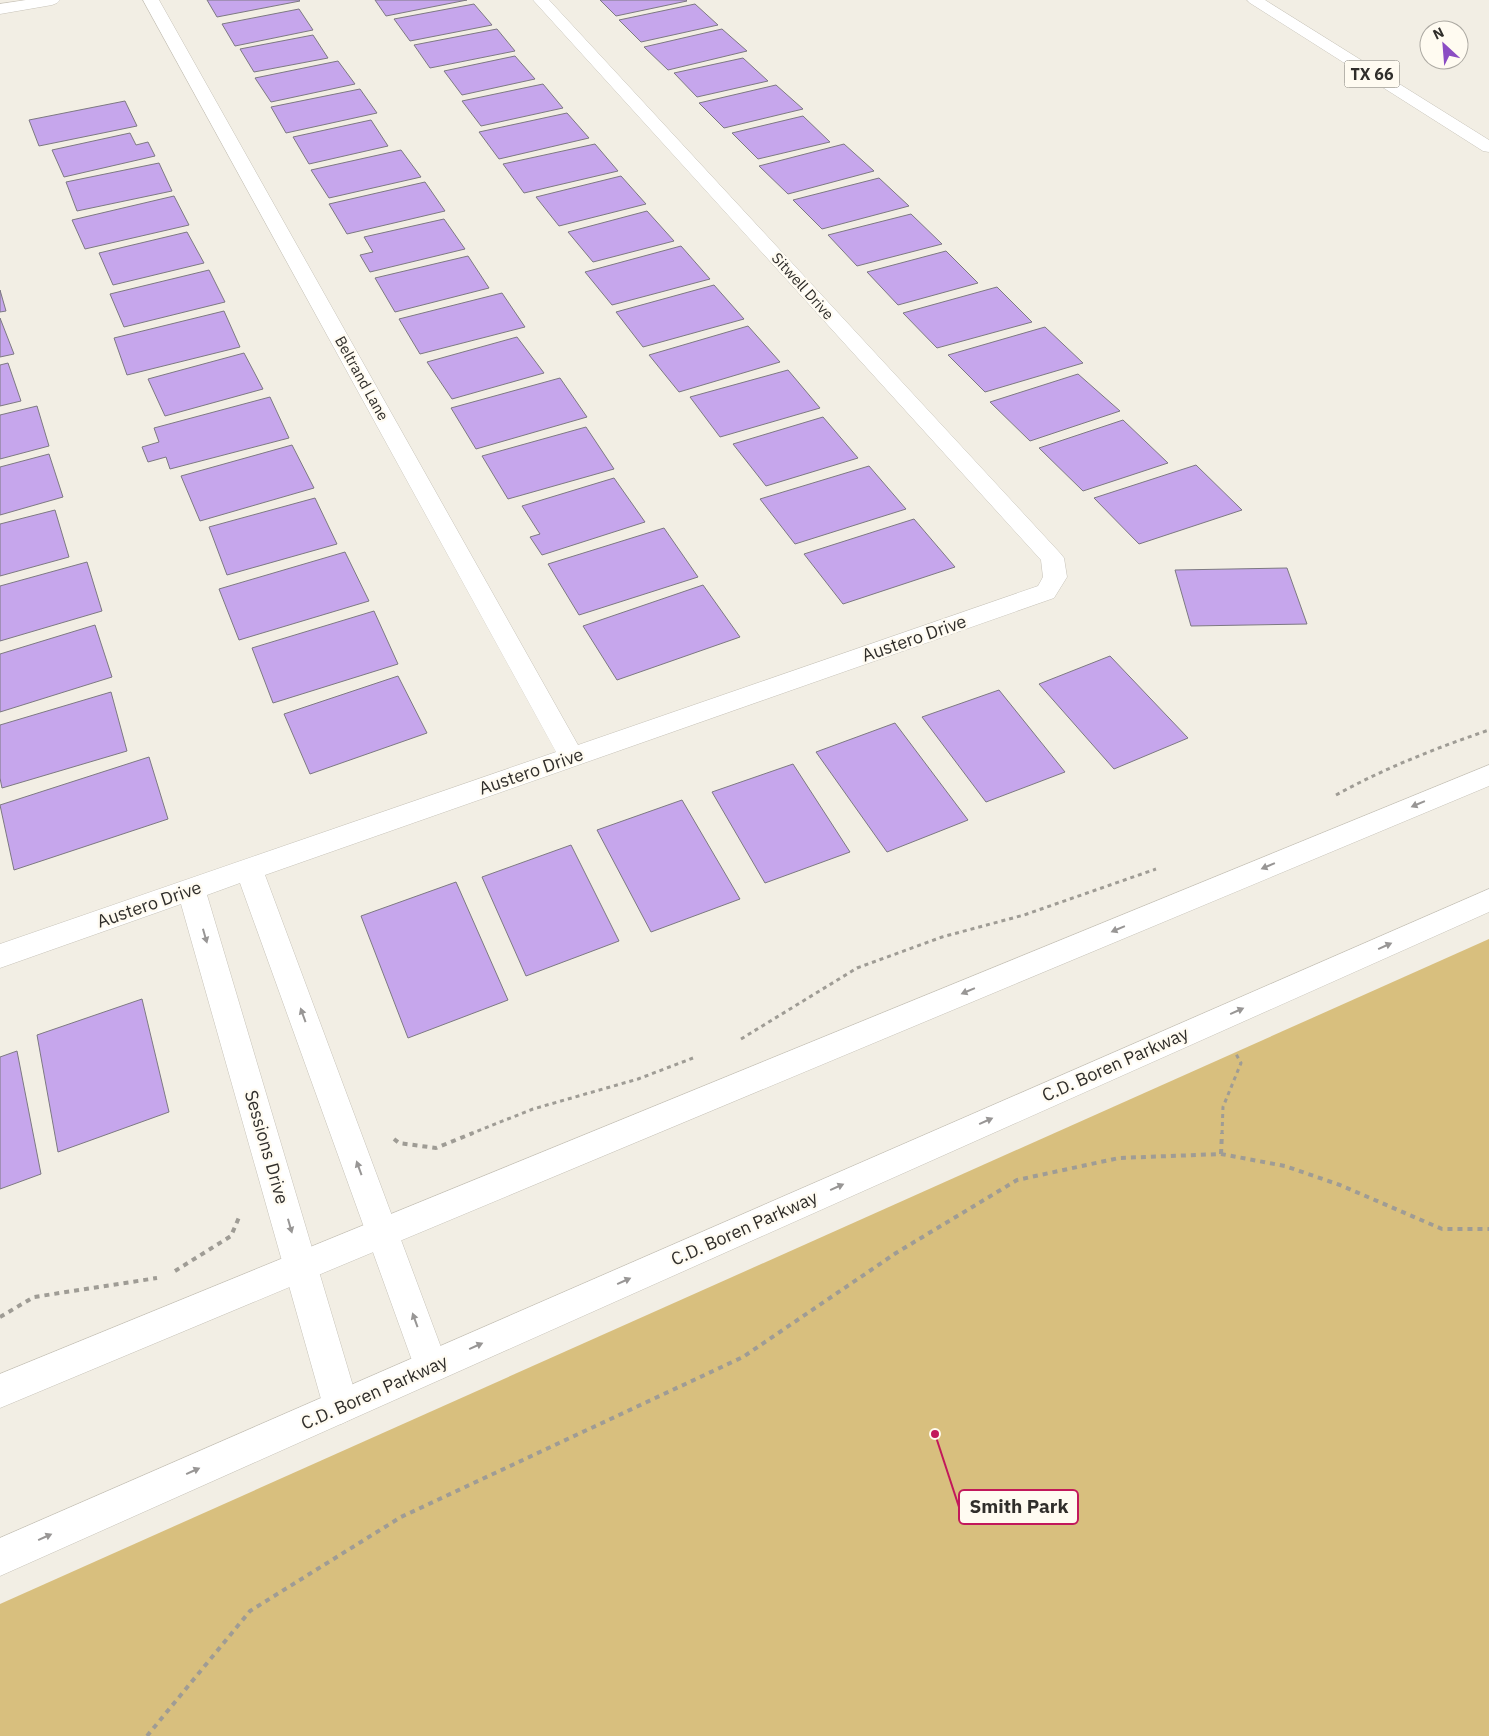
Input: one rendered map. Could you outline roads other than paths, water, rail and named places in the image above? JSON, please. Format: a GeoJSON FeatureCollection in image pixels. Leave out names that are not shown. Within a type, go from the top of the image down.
{"type":"FeatureCollection","features":[{"type":"Feature","properties":{"kind":"street"},"geometry":{"type":"LineString","coordinates":[[9,5],[52,0]]}},
{"type":"Feature","properties":{"kind":"street","name":"Beltrand Lane"},"geometry":{"type":"LineString","coordinates":[[151,0],[572,757]]}},
{"type":"Feature","properties":{"kind":"street","name":"Sitwell Drive"},"geometry":{"type":"LineString","coordinates":[[541,0],[1052,558],[1055,577]]}},
{"type":"Feature","properties":{"kind":"street","name":"TX 66"},"geometry":{"type":"LineString","coordinates":[[1255,0],[1489,147]]}},
{"type":"Feature","properties":{"kind":"street","name":"Austero Drive"},"geometry":{"type":"LineString","coordinates":[[0,956],[1046,592],[1055,577]]}},
{"type":"Feature","properties":{"kind":"street"},"geometry":{"type":"LineString","coordinates":[[0,1391],[1489,775]]}},
{"type":"Feature","properties":{"kind":"street"},"geometry":{"type":"LineString","coordinates":[[250,869],[431,1366]]}},
{"type":"Feature","properties":{"kind":"street","name":"Sessions Drive"},"geometry":{"type":"LineString","coordinates":[[191,889],[341,1406]]}},
{"type":"Feature","properties":{"kind":"street","name":"C.D. Boren Parkway"},"geometry":{"type":"LineString","coordinates":[[0,1557],[1489,900]]}},
{"type":"Feature","properties":{"kind":"place","name":"Smith Park"},"geometry":{"type":"Point","coordinates":[935,1434]}}]}
